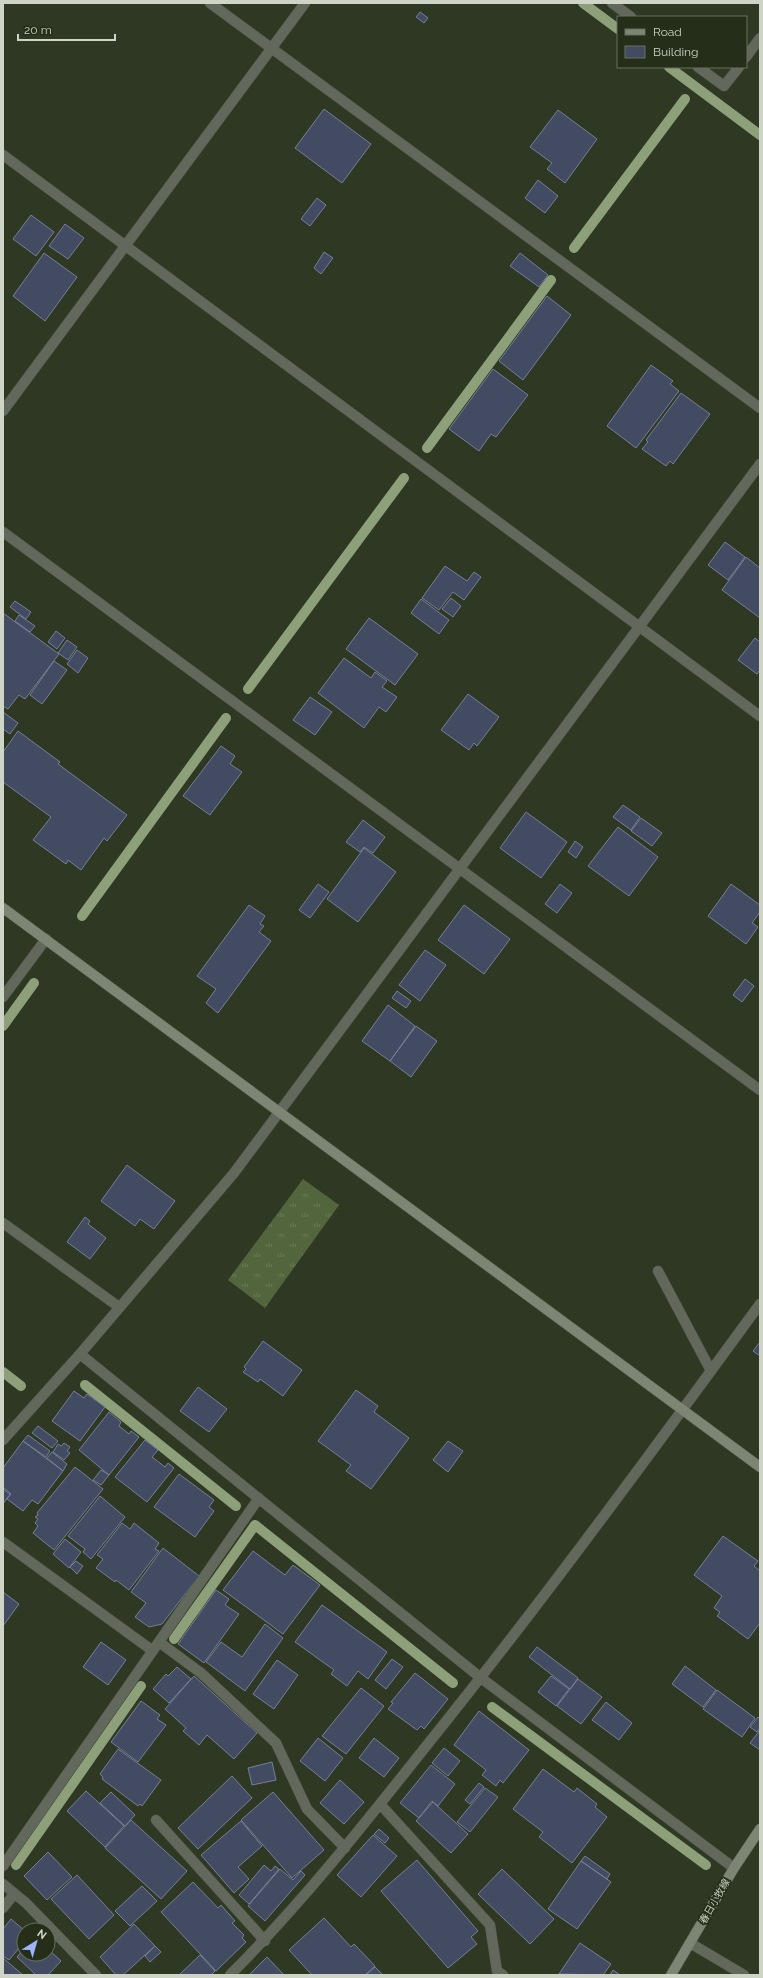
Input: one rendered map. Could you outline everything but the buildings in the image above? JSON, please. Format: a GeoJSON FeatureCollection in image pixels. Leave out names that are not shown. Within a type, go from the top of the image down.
{"type":"FeatureCollection","features":[{"type":"Feature","properties":{"kind":"street"},"geometry":{"type":"LineString","coordinates":[[210,3],[760,408]]}},
{"type":"Feature","properties":{"kind":"street"},"geometry":{"type":"LineString","coordinates":[[3,411],[305,3]]}},
{"type":"Feature","properties":{"kind":"street"},"geometry":{"type":"LineString","coordinates":[[612,3],[630,16]]}},
{"type":"Feature","properties":{"kind":"street"},"geometry":{"type":"LineString","coordinates":[[747,56],[760,38]]}},
{"type":"Feature","properties":{"kind":"street"},"geometry":{"type":"LineString","coordinates":[[699,68],[724,86],[738,68]]}},
{"type":"Feature","properties":{"kind":"street"},"geometry":{"type":"LineString","coordinates":[[3,155],[760,716]]}},
{"type":"Feature","properties":{"kind":"street"},"geometry":{"type":"LineString","coordinates":[[3,1440],[80,1354],[234,1173],[760,464]]}},
{"type":"Feature","properties":{"kind":"street"},"geometry":{"type":"LineString","coordinates":[[3,532],[760,1090]]}},
{"type":"Feature","properties":{"kind":"street"},"geometry":{"type":"LineString","coordinates":[[3,908],[760,1467]]}},
{"type":"Feature","properties":{"kind":"street"},"geometry":{"type":"LineString","coordinates":[[3,997],[46,939]]}},
{"type":"Feature","properties":{"kind":"street"},"geometry":{"type":"LineString","coordinates":[[3,1222],[119,1307]]}},
{"type":"Feature","properties":{"kind":"street"},"geometry":{"type":"LineString","coordinates":[[658,1271],[711,1371]]}},
{"type":"Feature","properties":{"kind":"street"},"geometry":{"type":"LineString","coordinates":[[230,1975],[264,1941],[345,1848],[481,1678],[760,1304]]}},
{"type":"Feature","properties":{"kind":"street"},"geometry":{"type":"LineString","coordinates":[[80,1354],[481,1678],[734,1868]]}},
{"type":"Feature","properties":{"kind":"street"},"geometry":{"type":"LineString","coordinates":[[3,1866],[259,1498]]}},
{"type":"Feature","properties":{"kind":"street"},"geometry":{"type":"LineString","coordinates":[[3,1542],[153,1651]]}},
{"type":"Feature","properties":{"kind":"street"},"geometry":{"type":"LineString","coordinates":[[159,1642],[201,1673],[276,1743],[307,1809],[345,1848]]}},
{"type":"Feature","properties":{"kind":"street"},"geometry":{"type":"LineString","coordinates":[[380,1804],[490,1925],[497,1971],[502,1975]]}},
{"type":"Feature","properties":{"kind":"street"},"geometry":{"type":"LineString","coordinates":[[156,1820],[264,1941]]}},
{"type":"Feature","properties":{"kind":"street","name":"春日小牧線"},"geometry":{"type":"LineString","coordinates":[[671,1975],[734,1868],[760,1829]]}},
{"type":"Feature","properties":{"kind":"street"},"geometry":{"type":"LineString","coordinates":[[3,1884],[96,1975]]}},
{"type":"Feature","properties":{"kind":"street"},"geometry":{"type":"LineString","coordinates":[[3,1908],[14,1894]]}},
{"type":"Feature","properties":{"kind":"street"},"geometry":{"type":"LineString","coordinates":[[690,1943],[744,1975]]}},
{"type":"Feature","properties":{"kind":"green space"},"geometry":{"type":"Polygon","coordinates":[[[303,1179],[339,1205],[265,1308],[228,1280],[303,1179]]]}},
{"type":"Feature","properties":{"kind":"waterway"},"geometry":{"type":"LineString","coordinates":[[583,3],[617,28]]}},
{"type":"Feature","properties":{"kind":"waterway"},"geometry":{"type":"LineString","coordinates":[[670,68],[760,135]]}},
{"type":"Feature","properties":{"kind":"waterway"},"geometry":{"type":"LineString","coordinates":[[574,248],[685,99]]}},
{"type":"Feature","properties":{"kind":"waterway"},"geometry":{"type":"LineString","coordinates":[[427,448],[551,280]]}},
{"type":"Feature","properties":{"kind":"waterway"},"geometry":{"type":"LineString","coordinates":[[248,689],[404,478]]}},
{"type":"Feature","properties":{"kind":"waterway"},"geometry":{"type":"LineString","coordinates":[[82,916],[226,718]]}},
{"type":"Feature","properties":{"kind":"waterway"},"geometry":{"type":"LineString","coordinates":[[3,1026],[34,983]]}},
{"type":"Feature","properties":{"kind":"waterway"},"geometry":{"type":"LineString","coordinates":[[3,1372],[21,1386]]}},
{"type":"Feature","properties":{"kind":"waterway"},"geometry":{"type":"LineString","coordinates":[[85,1385],[236,1506]]}},
{"type":"Feature","properties":{"kind":"waterway"},"geometry":{"type":"LineString","coordinates":[[174,1639],[255,1525],[453,1683]]}},
{"type":"Feature","properties":{"kind":"waterway"},"geometry":{"type":"LineString","coordinates":[[16,1865],[141,1686]]}},
{"type":"Feature","properties":{"kind":"waterway"},"geometry":{"type":"LineString","coordinates":[[492,1707],[706,1865]]}}]}
